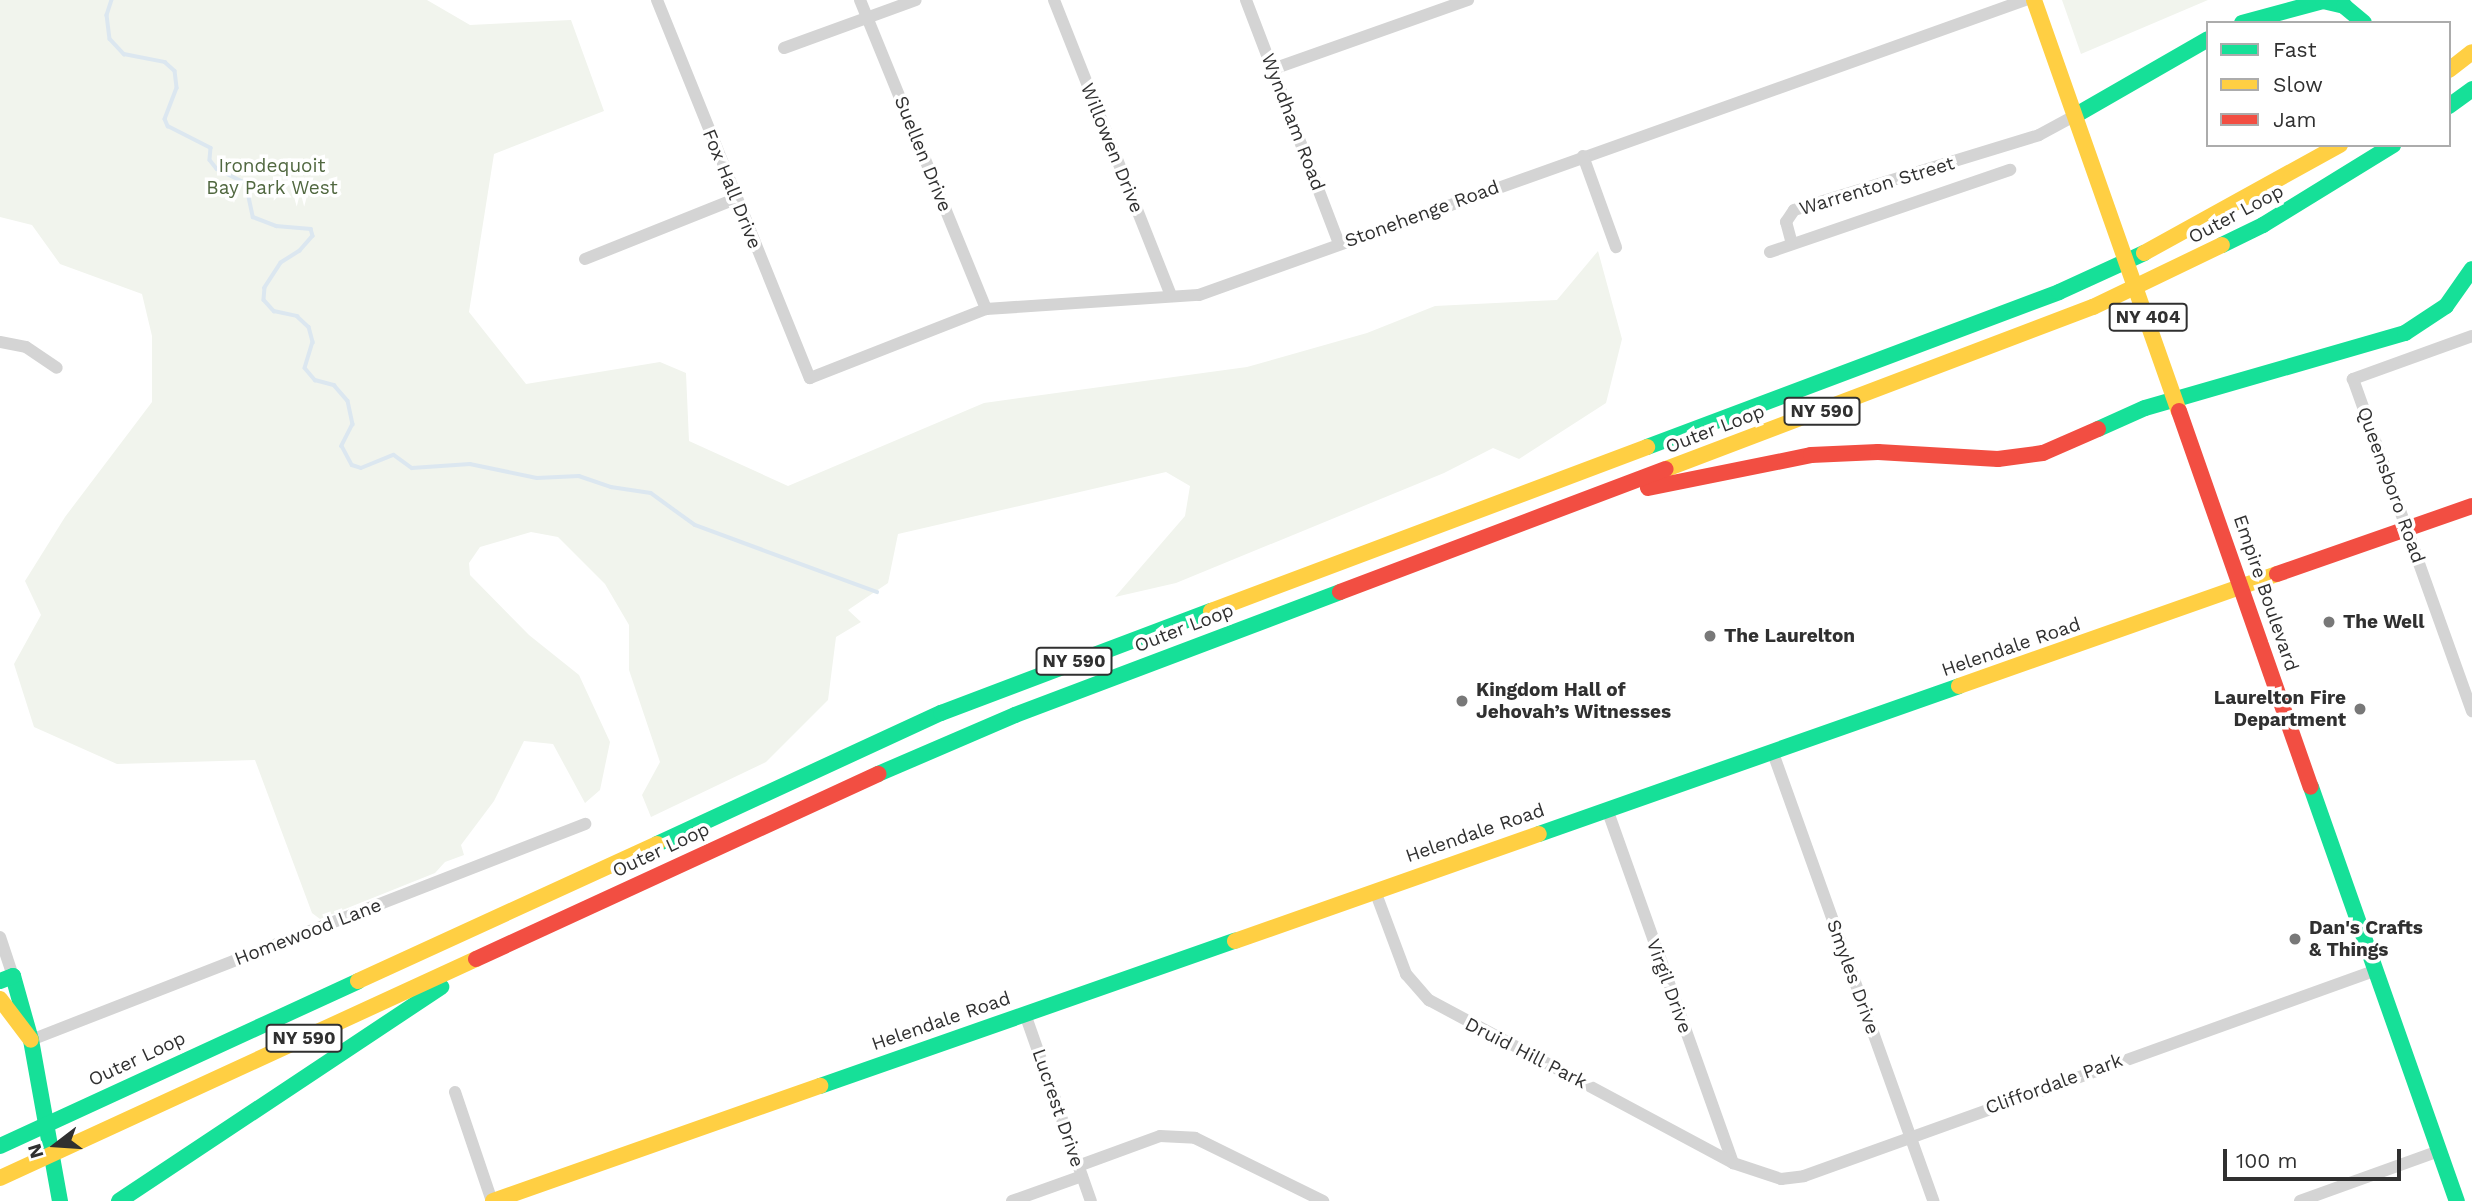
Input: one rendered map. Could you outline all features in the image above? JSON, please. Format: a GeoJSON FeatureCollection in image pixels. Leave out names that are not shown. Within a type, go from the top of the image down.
{"type":"FeatureCollection","features":[{"type":"Feature","properties":{"kind":"main road","name":"Empire Boulevard"},"geometry":{"type":"LineString","coordinates":[[2034,0],[2457,1201]]}},
{"type":"Feature","properties":{"kind":"main road"},"geometry":{"type":"LineString","coordinates":[[2238,21],[2275,0]]}},
{"type":"Feature","properties":{"kind":"main road"},"geometry":{"type":"LineString","coordinates":[[2249,21],[2323,1],[2349,9],[2362,21]]}},
{"type":"Feature","properties":{"kind":"main road"},"geometry":{"type":"LineString","coordinates":[[2076,115],[2206,40]]}},
{"type":"Feature","properties":{"kind":"main road"},"geometry":{"type":"LineString","coordinates":[[2451,68],[2472,52]]}},
{"type":"Feature","properties":{"kind":"main road"},"geometry":{"type":"LineString","coordinates":[[2451,105],[2472,89]]}},
{"type":"Feature","properties":{"kind":"main road"},"geometry":{"type":"LineString","coordinates":[[2186,233],[2317,147]]}},
{"type":"Feature","properties":{"kind":"main road","name":"Outer Loop"},"geometry":{"type":"LineString","coordinates":[[0,1146],[971,700],[2071,287],[2186,233],[2336,147]]}},
{"type":"Feature","properties":{"kind":"main road","name":"Outer Loop"},"geometry":{"type":"LineString","coordinates":[[0,1178],[607,898],[1015,715],[2080,313],[2195,260],[2302,203],[2390,147]]}},
{"type":"Feature","properties":{"kind":"main road"},"geometry":{"type":"LineString","coordinates":[[1564,508],[1811,455],[2029,456],[2176,398],[2412,329],[2452,300],[2472,269]]}},
{"type":"Feature","properties":{"kind":"main road","name":"Helendale Road"},"geometry":{"type":"LineString","coordinates":[[493,1201],[2472,506]]}},
{"type":"Feature","properties":{"kind":"main road"},"geometry":{"type":"LineString","coordinates":[[119,1201],[403,1010],[607,898]]}},
{"type":"Feature","properties":{"kind":"main road"},"geometry":{"type":"LineString","coordinates":[[6,978],[30,1040],[60,1201]]}},
{"type":"Feature","properties":{"kind":"main road"},"geometry":{"type":"LineString","coordinates":[[0,999],[30,1040]]}},
{"type":"Feature","properties":{"kind":"street","name":"Fox Hall Drive"},"geometry":{"type":"LineString","coordinates":[[657,0],[735,199],[810,377]]}},
{"type":"Feature","properties":{"kind":"street","name":"Suellen Drive"},"geometry":{"type":"LineString","coordinates":[[860,0],[986,309]]}},
{"type":"Feature","properties":{"kind":"street"},"geometry":{"type":"LineString","coordinates":[[783,48],[916,0]]}},
{"type":"Feature","properties":{"kind":"street","name":"Willowen Drive"},"geometry":{"type":"LineString","coordinates":[[1054,0],[1171,296]]}},
{"type":"Feature","properties":{"kind":"street","name":"Wyndham Road"},"geometry":{"type":"LineString","coordinates":[[1246,0],[1339,243]]}},
{"type":"Feature","properties":{"kind":"street"},"geometry":{"type":"LineString","coordinates":[[1273,69],[1468,0]]}},
{"type":"Feature","properties":{"kind":"street","name":"Stonehenge Road"},"geometry":{"type":"LineString","coordinates":[[810,377],[986,309],[1199,295],[2025,0]]}},
{"type":"Feature","properties":{"kind":"street","name":"Warrenton Street"},"geometry":{"type":"LineString","coordinates":[[1792,244],[1786,222],[1794,210],[2046,132],[2076,115]]}},
{"type":"Feature","properties":{"kind":"street","name":"Warrenton Street"},"geometry":{"type":"LineString","coordinates":[[1770,252],[2006,171],[1995,149]]}},
{"type":"Feature","properties":{"kind":"street"},"geometry":{"type":"LineString","coordinates":[[1583,156],[1616,247]]}},
{"type":"Feature","properties":{"kind":"street"},"geometry":{"type":"LineString","coordinates":[[585,259],[735,199]]}},
{"type":"Feature","properties":{"kind":"street","name":"Queensboro Road"},"geometry":{"type":"LineString","coordinates":[[2472,336],[2353,379],[2472,711]]}},
{"type":"Feature","properties":{"kind":"street"},"geometry":{"type":"LineString","coordinates":[[0,342],[26,348],[57,369]]}},
{"type":"Feature","properties":{"kind":"street","name":"Smyles Drive"},"geometry":{"type":"LineString","coordinates":[[1773,753],[1933,1201]]}},
{"type":"Feature","properties":{"kind":"street","name":"Virgil Drive"},"geometry":{"type":"LineString","coordinates":[[1607,809],[1733,1163]]}},
{"type":"Feature","properties":{"kind":"street","name":"Homewood Lane"},"geometry":{"type":"LineString","coordinates":[[30,1040],[585,824]]}},
{"type":"Feature","properties":{"kind":"street","name":"Druid Hill Park"},"geometry":{"type":"LineString","coordinates":[[1375,891],[1403,967],[1429,1000],[1733,1163]]}},
{"type":"Feature","properties":{"kind":"street"},"geometry":{"type":"LineString","coordinates":[[0,937],[6,978]]}},
{"type":"Feature","properties":{"kind":"street","name":"Cliffordale Park"},"geometry":{"type":"LineString","coordinates":[[1733,1163],[1772,1178],[1792,1178],[2374,971]]}},
{"type":"Feature","properties":{"kind":"street","name":"Lucrest Drive"},"geometry":{"type":"LineString","coordinates":[[1025,1014],[1091,1201]]}},
{"type":"Feature","properties":{"kind":"street"},"geometry":{"type":"LineString","coordinates":[[455,1092],[493,1201]]}},
{"type":"Feature","properties":{"kind":"street"},"geometry":{"type":"LineString","coordinates":[[1012,1201],[1144,1141],[1177,1135],[1216,1146],[1323,1201]]}},
{"type":"Feature","properties":{"kind":"street"},"geometry":{"type":"LineString","coordinates":[[2300,1201],[2439,1151]]}},
{"type":"Feature","properties":{"kind":"green space","name":"Irondequoit Bay Park West"},"geometry":{"type":"Polygon","coordinates":[[[0,0],[427,0],[470,25],[571,20],[604,111],[494,154],[469,312],[526,384],[660,362],[686,373],[689,441],[788,486],[984,403],[1247,367],[1367,333],[1435,306],[1557,300],[1598,251],[1622,339],[1606,403],[1519,459],[1493,448],[1444,473],[1176,583],[1115,597],[1185,516],[1190,486],[1166,472],[898,534],[888,583],[848,610],[861,622],[836,637],[828,700],[766,762],[651,817],[642,795],[660,762],[629,670],[629,625],[605,584],[558,537],[531,532],[480,547],[469,563],[470,575],[529,635],[579,675],[610,742],[600,790],[585,803],[553,744],[524,741],[494,801],[461,845],[464,855],[445,862],[435,873],[320,919],[312,913],[255,760],[117,764],[34,727],[14,664],[41,615],[25,581],[65,517],[152,402],[152,336],[142,294],[60,264],[32,225],[0,217],[0,0]]]}},
{"type":"Feature","properties":{"kind":"green space"},"geometry":{"type":"Polygon","coordinates":[[[2062,0],[2208,0],[2081,54],[2062,0]]]}},
{"type":"Feature","properties":{"kind":"waterway"},"geometry":{"type":"LineString","coordinates":[[112,0],[107,15],[110,39],[124,54],[165,62],[175,71],[177,88],[165,119],[168,126],[211,148],[210,160],[217,169],[246,183],[253,217],[276,226],[311,229],[313,236],[300,251],[281,263],[265,288],[264,300],[274,311],[297,316],[309,327],[313,342],[305,368],[315,380],[334,385],[348,401],[353,424],[342,446],[352,465],[361,468],[394,455],[412,468],[470,464],[537,478],[579,476],[611,487],[651,493],[695,525],[877,592]]}},
{"type":"Feature","properties":{"kind":"traffic: fast"},"geometry":{"type":"LineString","coordinates":[[2249,21],[2323,1],[2344,6],[2362,21]]}},
{"type":"Feature","properties":{"kind":"traffic: fast"},"geometry":{"type":"LineString","coordinates":[[2076,115],[2206,40]]}},
{"type":"Feature","properties":{"kind":"traffic: fast"},"geometry":{"type":"LineString","coordinates":[[2451,105],[2472,89]]}},
{"type":"Feature","properties":{"kind":"traffic: fast"},"geometry":{"type":"LineString","coordinates":[[2222,245],[2263,225],[2390,147]]}},
{"type":"Feature","properties":{"kind":"traffic: fast"},"geometry":{"type":"LineString","coordinates":[[1647,447],[2059,292],[2144,253]]}},
{"type":"Feature","properties":{"kind":"traffic: fast"},"geometry":{"type":"LineString","coordinates":[[2098,429],[2145,408],[2405,333],[2446,306],[2472,269]]}},
{"type":"Feature","properties":{"kind":"traffic: fast"},"geometry":{"type":"LineString","coordinates":[[878,774],[1015,715],[1340,592]]}},
{"type":"Feature","properties":{"kind":"traffic: fast"},"geometry":{"type":"LineString","coordinates":[[657,844],[941,713],[1211,611]]}},
{"type":"Feature","properties":{"kind":"traffic: fast"},"geometry":{"type":"LineString","coordinates":[[1539,834],[1959,686]]}},
{"type":"Feature","properties":{"kind":"traffic: fast"},"geometry":{"type":"LineString","coordinates":[[2311,787],[2457,1201]]}},
{"type":"Feature","properties":{"kind":"traffic: fast"},"geometry":{"type":"LineString","coordinates":[[820,1086],[1235,941]]}},
{"type":"Feature","properties":{"kind":"traffic: fast"},"geometry":{"type":"LineString","coordinates":[[13,976],[31,1040],[60,1201]]}},
{"type":"Feature","properties":{"kind":"traffic: fast"},"geometry":{"type":"LineString","coordinates":[[0,981],[13,976]]}},
{"type":"Feature","properties":{"kind":"traffic: fast"},"geometry":{"type":"LineString","coordinates":[[0,1146],[358,981]]}},
{"type":"Feature","properties":{"kind":"traffic: fast"},"geometry":{"type":"LineString","coordinates":[[119,1201],[441,987]]}},
{"type":"Feature","properties":{"kind":"traffic: slow"},"geometry":{"type":"LineString","coordinates":[[2034,0],[2179,411]]}},
{"type":"Feature","properties":{"kind":"traffic: slow"},"geometry":{"type":"LineString","coordinates":[[2451,68],[2472,52]]}},
{"type":"Feature","properties":{"kind":"traffic: slow"},"geometry":{"type":"LineString","coordinates":[[2144,253],[2336,147]]}},
{"type":"Feature","properties":{"kind":"traffic: slow"},"geometry":{"type":"LineString","coordinates":[[1666,469],[2093,307],[2222,245]]}},
{"type":"Feature","properties":{"kind":"traffic: slow"},"geometry":{"type":"LineString","coordinates":[[1211,611],[1647,447]]}},
{"type":"Feature","properties":{"kind":"traffic: slow"},"geometry":{"type":"LineString","coordinates":[[1959,686],[2277,574]]}},
{"type":"Feature","properties":{"kind":"traffic: slow"},"geometry":{"type":"LineString","coordinates":[[1235,941],[1539,834]]}},
{"type":"Feature","properties":{"kind":"traffic: slow"},"geometry":{"type":"LineString","coordinates":[[358,981],[657,844]]}},
{"type":"Feature","properties":{"kind":"traffic: slow"},"geometry":{"type":"LineString","coordinates":[[0,1178],[476,959]]}},
{"type":"Feature","properties":{"kind":"traffic: slow"},"geometry":{"type":"LineString","coordinates":[[0,999],[31,1040]]}},
{"type":"Feature","properties":{"kind":"traffic: slow"},"geometry":{"type":"LineString","coordinates":[[493,1201],[820,1086]]}},
{"type":"Feature","properties":{"kind":"traffic: jam"},"geometry":{"type":"LineString","coordinates":[[2179,411],[2311,787]]}},
{"type":"Feature","properties":{"kind":"traffic: jam"},"geometry":{"type":"LineString","coordinates":[[1648,488],[1811,455],[1878,452],[1998,459],[2043,453],[2098,429]]}},
{"type":"Feature","properties":{"kind":"traffic: jam"},"geometry":{"type":"LineString","coordinates":[[1340,592],[1666,469]]}},
{"type":"Feature","properties":{"kind":"traffic: jam"},"geometry":{"type":"LineString","coordinates":[[2277,574],[2472,506]]}},
{"type":"Feature","properties":{"kind":"traffic: jam"},"geometry":{"type":"LineString","coordinates":[[476,959],[878,774]]}},
{"type":"Feature","properties":{"kind":"place","name":"The Well"},"geometry":{"type":"Point","coordinates":[2329,622]}},
{"type":"Feature","properties":{"kind":"place","name":"The Laurelton"},"geometry":{"type":"Point","coordinates":[1710,636]}},
{"type":"Feature","properties":{"kind":"place","name":"Kingdom Hall of Jehovah’s Witnesses"},"geometry":{"type":"Point","coordinates":[1462,701]}},
{"type":"Feature","properties":{"kind":"place","name":"Laurelton Fire Department"},"geometry":{"type":"Point","coordinates":[2360,709]}},
{"type":"Feature","properties":{"kind":"place","name":"Dan's Crafts & Things"},"geometry":{"type":"Point","coordinates":[2295,939]}}]}
